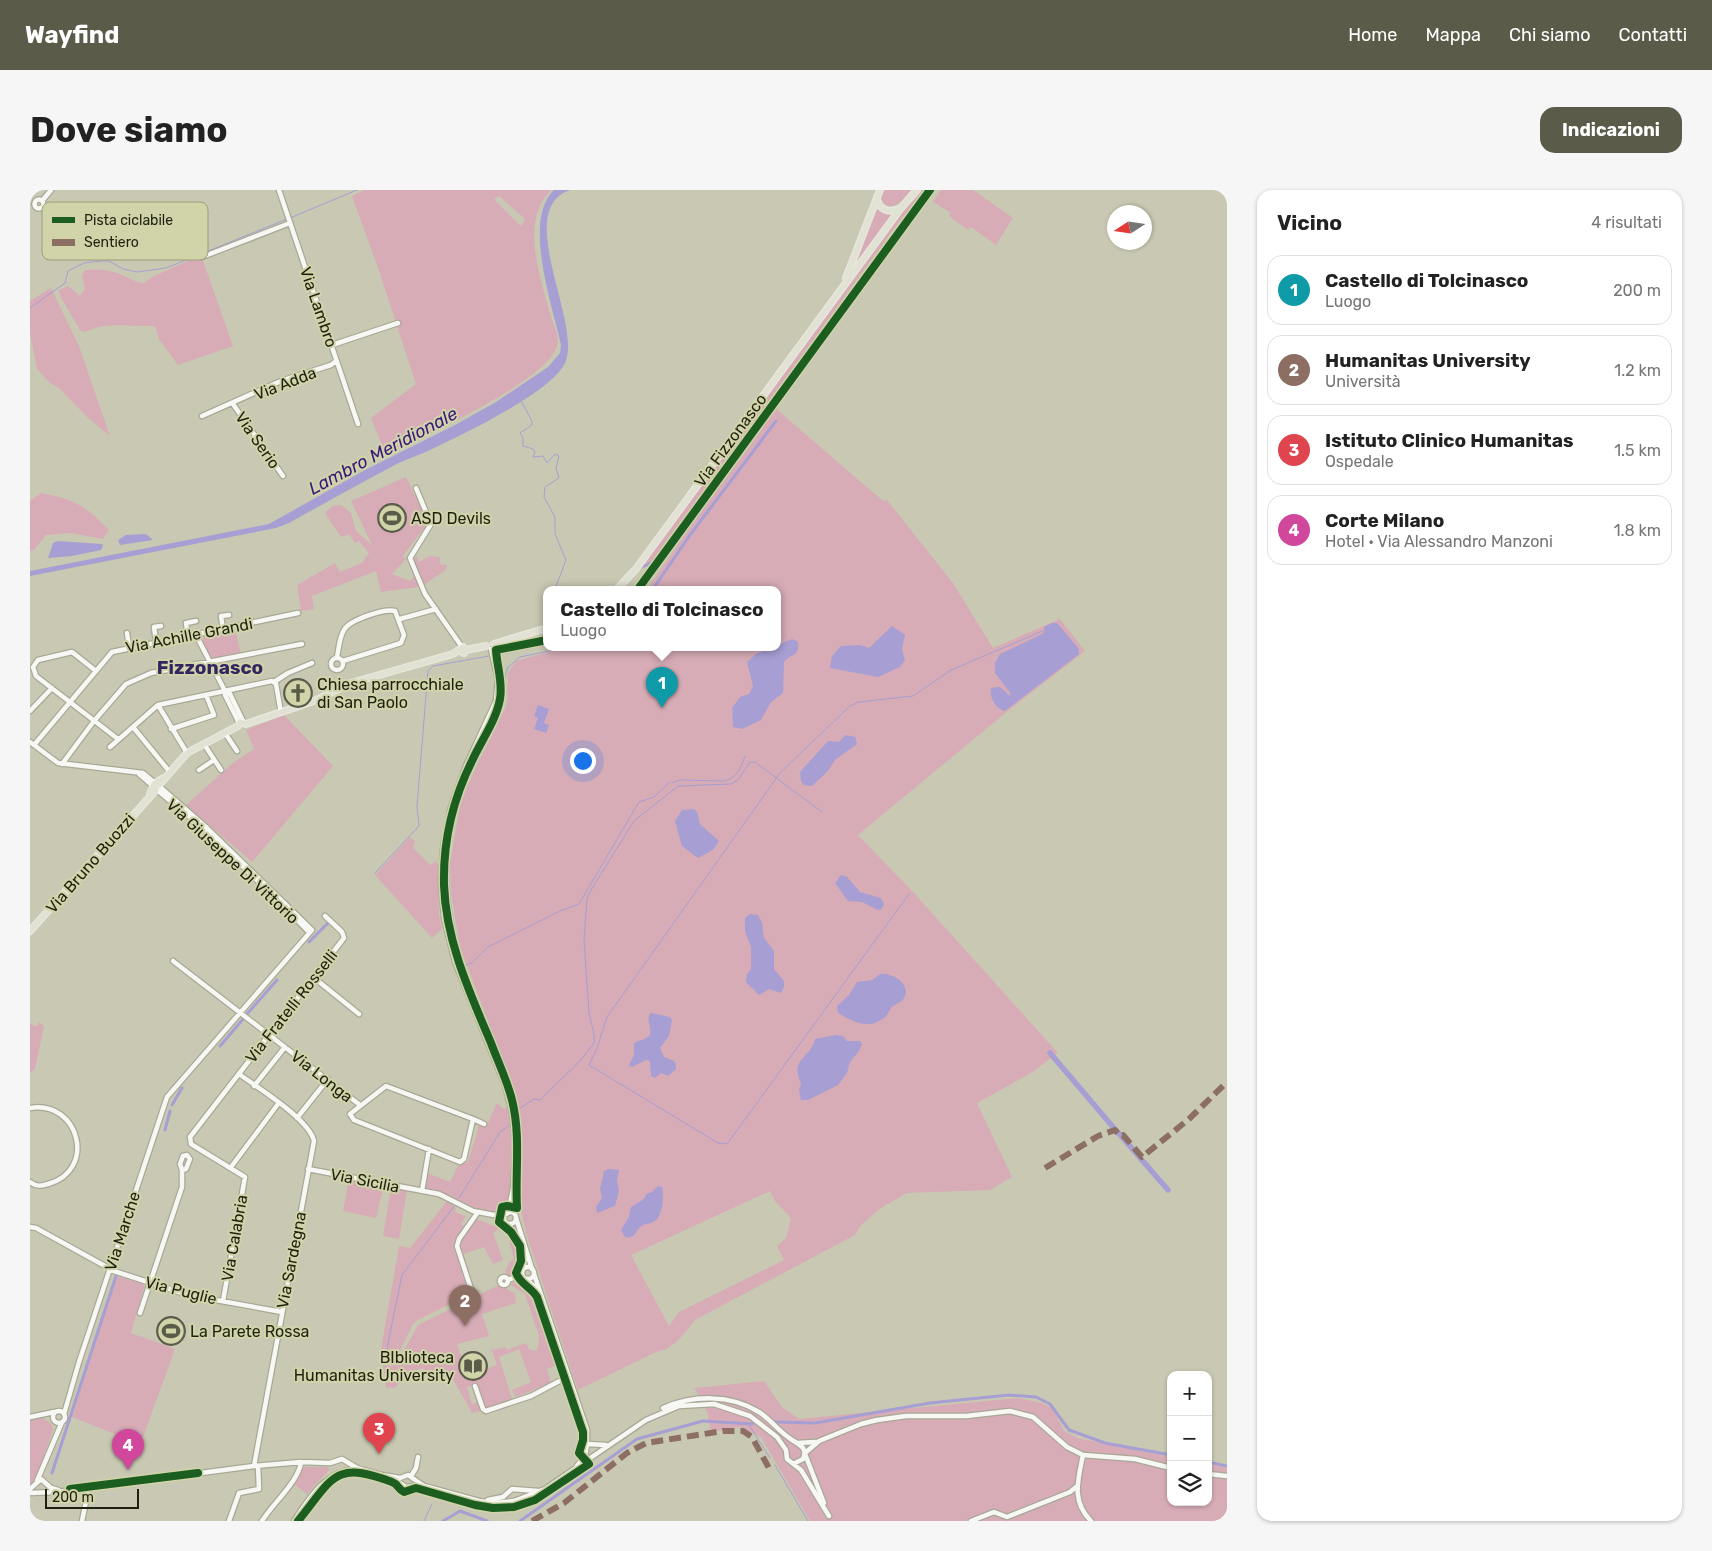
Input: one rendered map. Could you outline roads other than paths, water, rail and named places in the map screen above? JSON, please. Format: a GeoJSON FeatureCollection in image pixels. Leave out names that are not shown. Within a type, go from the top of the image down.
{"type":"FeatureCollection","features":[{"type":"Feature","properties":{"kind":"main road","name":"Via Fizzonasco"},"geometry":{"type":"LineString","coordinates":[[620,586],[636,569],[840,289],[901,208],[917,190]]}},
{"type":"Feature","properties":{"kind":"main road","name":"Via Fizzonasco"},"geometry":{"type":"LineString","coordinates":[[840,289],[854,258],[878,192]]}},
{"type":"Feature","properties":{"kind":"main road"},"geometry":{"type":"LineString","coordinates":[[878,192],[878,204],[883,210],[892,211],[901,208]]}},
{"type":"Feature","properties":{"kind":"main road"},"geometry":{"type":"LineString","coordinates":[[156,787],[187,753],[241,724],[281,713],[314,701],[351,683],[462,649],[491,648],[543,629]]}},
{"type":"Feature","properties":{"kind":"main road","name":"Via Bruno Buozzi"},"geometry":{"type":"LineString","coordinates":[[30,931],[156,787]]}},
{"type":"Feature","properties":{"kind":"street"},"geometry":{"type":"LineString","coordinates":[[30,198],[35,201],[39,199],[42,201],[51,190]]}},
{"type":"Feature","properties":{"kind":"street","name":"Via Lambro"},"geometry":{"type":"LineString","coordinates":[[279,190],[358,424]]}},
{"type":"Feature","properties":{"kind":"street"},"geometry":{"type":"LineString","coordinates":[[208,255],[290,222]]}},
{"type":"Feature","properties":{"kind":"street"},"geometry":{"type":"LineString","coordinates":[[332,345],[398,323]]}},
{"type":"Feature","properties":{"kind":"street","name":"Via Adda"},"geometry":{"type":"LineString","coordinates":[[202,416],[282,381],[329,366],[336,361]]}},
{"type":"Feature","properties":{"kind":"street","name":"Via Serio"},"geometry":{"type":"LineString","coordinates":[[233,404],[282,476]]}},
{"type":"Feature","properties":{"kind":"street"},"geometry":{"type":"LineString","coordinates":[[416,488],[431,524],[410,558],[425,594],[462,649]]}},
{"type":"Feature","properties":{"kind":"street"},"geometry":{"type":"LineString","coordinates":[[400,619],[436,609]]}},
{"type":"Feature","properties":{"kind":"street"},"geometry":{"type":"LineString","coordinates":[[390,610],[395,611],[400,619],[404,635],[401,643],[343,661],[342,668],[337,670],[333,668],[332,661],[338,657],[341,636],[350,623],[390,610]]}},
{"type":"Feature","properties":{"kind":"street","name":"Via Achille Grandi"},"geometry":{"type":"LineString","coordinates":[[32,744],[112,652],[298,614]]}},
{"type":"Feature","properties":{"kind":"street"},"geometry":{"type":"LineString","coordinates":[[223,629],[221,616],[229,615]]}},
{"type":"Feature","properties":{"kind":"street"},"geometry":{"type":"LineString","coordinates":[[188,636],[186,623],[196,621]]}},
{"type":"Feature","properties":{"kind":"street"},"geometry":{"type":"LineString","coordinates":[[156,642],[154,627],[161,626]]}},
{"type":"Feature","properties":{"kind":"street"},"geometry":{"type":"LineString","coordinates":[[127,633],[129,647]]}},
{"type":"Feature","properties":{"kind":"street"},"geometry":{"type":"LineString","coordinates":[[196,635],[225,691],[230,694],[241,724]]}},
{"type":"Feature","properties":{"kind":"street"},"geometry":{"type":"LineString","coordinates":[[32,744],[56,762],[62,764],[94,721],[126,684],[151,673],[302,644]]}},
{"type":"Feature","properties":{"kind":"street"},"geometry":{"type":"LineString","coordinates":[[491,648],[498,680],[496,701],[466,766],[451,807],[443,849],[441,882],[444,918],[455,962],[508,1096],[515,1136],[513,1188],[515,1216],[588,1433],[585,1456],[576,1468]]}},
{"type":"Feature","properties":{"kind":"street"},"geometry":{"type":"LineString","coordinates":[[96,671],[72,652],[38,660],[33,667],[34,673],[118,739]]}},
{"type":"Feature","properties":{"kind":"street"},"geometry":{"type":"LineString","coordinates":[[338,657],[343,661]]}},
{"type":"Feature","properties":{"kind":"street"},"geometry":{"type":"LineString","coordinates":[[110,746],[158,705],[274,682],[288,673],[312,663]]}},
{"type":"Feature","properties":{"kind":"street"},"geometry":{"type":"LineString","coordinates":[[274,682],[276,684],[281,713]]}},
{"type":"Feature","properties":{"kind":"street"},"geometry":{"type":"LineString","coordinates":[[30,711],[52,688]]}},
{"type":"Feature","properties":{"kind":"street"},"geometry":{"type":"LineString","coordinates":[[171,729],[214,714],[206,695]]}},
{"type":"Feature","properties":{"kind":"street"},"geometry":{"type":"LineString","coordinates":[[158,705],[187,753]]}},
{"type":"Feature","properties":{"kind":"street"},"geometry":{"type":"LineString","coordinates":[[133,727],[169,771]]}},
{"type":"Feature","properties":{"kind":"street"},"geometry":{"type":"LineString","coordinates":[[225,733],[237,750]]}},
{"type":"Feature","properties":{"kind":"street"},"geometry":{"type":"LineString","coordinates":[[204,744],[221,770]]}},
{"type":"Feature","properties":{"kind":"street"},"geometry":{"type":"LineString","coordinates":[[199,770],[214,760]]}},
{"type":"Feature","properties":{"kind":"street","name":"Via Giuseppe Di Vittorio"},"geometry":{"type":"LineString","coordinates":[[62,764],[146,774],[156,787],[185,810],[310,931],[240,1012]]}},
{"type":"Feature","properties":{"kind":"street","name":"Via Fratelli Rosselli"},"geometry":{"type":"LineString","coordinates":[[187,1155],[191,1144],[190,1137],[344,936],[324,916]]}},
{"type":"Feature","properties":{"kind":"street","name":"Via Longa"},"geometry":{"type":"LineString","coordinates":[[173,961],[360,1105]]}},
{"type":"Feature","properties":{"kind":"street"},"geometry":{"type":"LineString","coordinates":[[313,977],[359,1014]]}},
{"type":"Feature","properties":{"kind":"street","name":"Via Marche"},"geometry":{"type":"LineString","coordinates":[[45,1466],[62,1422],[79,1362],[165,1100],[240,1012]]}},
{"type":"Feature","properties":{"kind":"street"},"geometry":{"type":"LineString","coordinates":[[254,1086],[285,1046]]}},
{"type":"Feature","properties":{"kind":"street","name":"Via Sardegna"},"geometry":{"type":"LineString","coordinates":[[229,1521],[239,1493],[259,1489],[256,1466],[314,1141],[297,1118],[239,1074]]}},
{"type":"Feature","properties":{"kind":"street"},"geometry":{"type":"LineString","coordinates":[[297,1118],[328,1079]]}},
{"type":"Feature","properties":{"kind":"street"},"geometry":{"type":"LineString","coordinates":[[473,1119],[462,1161],[354,1120],[350,1114],[386,1086],[473,1119],[484,1124]]}},
{"type":"Feature","properties":{"kind":"street"},"geometry":{"type":"LineString","coordinates":[[191,1144],[208,1156],[231,1168],[278,1104]]}},
{"type":"Feature","properties":{"kind":"street"},"geometry":{"type":"LineString","coordinates":[[30,1108],[50,1109],[64,1117],[74,1130],[78,1145],[75,1161],[60,1179],[40,1186],[30,1182]]}},
{"type":"Feature","properties":{"kind":"street"},"geometry":{"type":"LineString","coordinates":[[422,1191],[429,1149]]}},
{"type":"Feature","properties":{"kind":"street"},"geometry":{"type":"LineString","coordinates":[[140,1313],[182,1187],[180,1161],[183,1156],[187,1155],[190,1158],[189,1164],[186,1169],[182,1170]]}},
{"type":"Feature","properties":{"kind":"street","name":"Via Calabria"},"geometry":{"type":"LineString","coordinates":[[223,1301],[245,1175],[231,1168]]}},
{"type":"Feature","properties":{"kind":"street","name":"Via Sicilia"},"geometry":{"type":"LineString","coordinates":[[308,1169],[445,1195],[466,1208],[494,1215]]}},
{"type":"Feature","properties":{"kind":"street"},"geometry":{"type":"LineString","coordinates":[[507,1222],[507,1213],[513,1188]]}},
{"type":"Feature","properties":{"kind":"street"},"geometry":{"type":"LineString","coordinates":[[473,1295],[457,1246],[459,1239],[478,1212]]}},
{"type":"Feature","properties":{"kind":"street"},"geometry":{"type":"LineString","coordinates":[[494,1215],[507,1213],[515,1216]]}},
{"type":"Feature","properties":{"kind":"street"},"geometry":{"type":"LineString","coordinates":[[494,1215],[507,1222],[521,1236]]}},
{"type":"Feature","properties":{"kind":"street"},"geometry":{"type":"LineString","coordinates":[[507,1222],[513,1223],[515,1216]]}},
{"type":"Feature","properties":{"kind":"street","name":"Via Puglie"},"geometry":{"type":"LineString","coordinates":[[30,1227],[36,1228],[110,1269],[188,1295],[282,1312]]}},
{"type":"Feature","properties":{"kind":"street"},"geometry":{"type":"LineString","coordinates":[[522,1272],[526,1262],[526,1249]]}},
{"type":"Feature","properties":{"kind":"street"},"geometry":{"type":"LineString","coordinates":[[508,1280],[528,1267],[532,1269]]}},
{"type":"Feature","properties":{"kind":"street"},"geometry":{"type":"LineString","coordinates":[[522,1272],[526,1279],[533,1283],[541,1294]]}},
{"type":"Feature","properties":{"kind":"street"},"geometry":{"type":"LineString","coordinates":[[526,1279],[532,1278],[534,1274]]}},
{"type":"Feature","properties":{"kind":"street"},"geometry":{"type":"LineString","coordinates":[[475,1386],[483,1409],[486,1411],[531,1396],[569,1376]]}},
{"type":"Feature","properties":{"kind":"street"},"geometry":{"type":"LineString","coordinates":[[56,1434],[54,1421],[56,1411],[68,1397]]}},
{"type":"Feature","properties":{"kind":"street"},"geometry":{"type":"LineString","coordinates":[[45,1466],[30,1491],[45,1492],[256,1466],[301,1462],[330,1463],[343,1460],[357,1468],[382,1475],[406,1487],[424,1486],[480,1501],[496,1503],[539,1492],[658,1411],[685,1400],[724,1400],[744,1405],[757,1411],[803,1446],[830,1519]]}},
{"type":"Feature","properties":{"kind":"street"},"geometry":{"type":"LineString","coordinates":[[646,1420],[679,1406],[703,1404],[722,1406],[750,1416],[777,1437],[786,1450],[787,1459],[795,1463],[830,1519]]}},
{"type":"Feature","properties":{"kind":"street"},"geometry":{"type":"LineString","coordinates":[[786,1450],[790,1444],[819,1441],[877,1420],[906,1416],[966,1416],[1010,1410],[1026,1414],[1041,1422],[1076,1452],[1083,1455],[1135,1459],[1167,1467]]}},
{"type":"Feature","properties":{"kind":"street"},"geometry":{"type":"LineString","coordinates":[[30,1417],[56,1411],[64,1414]]}},
{"type":"Feature","properties":{"kind":"street"},"geometry":{"type":"LineString","coordinates":[[43,1414],[54,1421],[62,1422]]}},
{"type":"Feature","properties":{"kind":"street"},"geometry":{"type":"LineString","coordinates":[[585,1424],[595,1444],[594,1453]]}},
{"type":"Feature","properties":{"kind":"street"},"geometry":{"type":"LineString","coordinates":[[795,1463],[801,1461],[805,1453],[819,1441]]}},
{"type":"Feature","properties":{"kind":"street"},"geometry":{"type":"LineString","coordinates":[[586,1447],[595,1444],[605,1446],[612,1443]]}},
{"type":"Feature","properties":{"kind":"street"},"geometry":{"type":"LineString","coordinates":[[586,1447],[587,1453],[594,1453]]}},
{"type":"Feature","properties":{"kind":"street"},"geometry":{"type":"LineString","coordinates":[[1076,1452],[1081,1464]]}},
{"type":"Feature","properties":{"kind":"street"},"geometry":{"type":"LineString","coordinates":[[1083,1455],[1076,1487],[1077,1497],[1081,1509],[1091,1521]]}},
{"type":"Feature","properties":{"kind":"street"},"geometry":{"type":"LineString","coordinates":[[411,1486],[418,1457]]}},
{"type":"Feature","properties":{"kind":"street"},"geometry":{"type":"LineString","coordinates":[[1081,1464],[1093,1457]]}},
{"type":"Feature","properties":{"kind":"street"},"geometry":{"type":"LineString","coordinates":[[294,1521],[331,1476],[338,1460]]}},
{"type":"Feature","properties":{"kind":"street"},"geometry":{"type":"LineString","coordinates":[[262,1521],[277,1498],[294,1482],[301,1462]]}},
{"type":"Feature","properties":{"kind":"street"},"geometry":{"type":"LineString","coordinates":[[343,1471],[347,1462]]}},
{"type":"Feature","properties":{"kind":"street"},"geometry":{"type":"LineString","coordinates":[[330,1463],[343,1471]]}},
{"type":"Feature","properties":{"kind":"street"},"geometry":{"type":"LineString","coordinates":[[45,1466],[45,1492]]}},
{"type":"Feature","properties":{"kind":"street"},"geometry":{"type":"LineString","coordinates":[[331,1476],[357,1468]]}},
{"type":"Feature","properties":{"kind":"street"},"geometry":{"type":"LineString","coordinates":[[1212,1474],[1227,1476]]}},
{"type":"Feature","properties":{"kind":"street"},"geometry":{"type":"LineString","coordinates":[[382,1475],[412,1478],[424,1486]]}},
{"type":"Feature","properties":{"kind":"street"},"geometry":{"type":"LineString","coordinates":[[402,1484],[403,1477]]}},
{"type":"Feature","properties":{"kind":"street"},"geometry":{"type":"LineString","coordinates":[[36,1482],[46,1482]]}},
{"type":"Feature","properties":{"kind":"street"},"geometry":{"type":"LineString","coordinates":[[36,1482],[34,1488],[39,1492]]}},
{"type":"Feature","properties":{"kind":"street"},"geometry":{"type":"LineString","coordinates":[[46,1482],[51,1488],[62,1490]]}},
{"type":"Feature","properties":{"kind":"street"},"geometry":{"type":"LineString","coordinates":[[82,1521],[89,1487]]}},
{"type":"Feature","properties":{"kind":"street"},"geometry":{"type":"LineString","coordinates":[[971,1521],[994,1512],[1007,1517],[1070,1492],[1076,1487]]}},
{"type":"Feature","properties":{"kind":"street"},"geometry":{"type":"LineString","coordinates":[[480,1501],[501,1498],[512,1489],[539,1492]]}},
{"type":"Feature","properties":{"kind":"street"},"geometry":{"type":"LineString","coordinates":[[517,1490],[518,1498]]}},
{"type":"Feature","properties":{"kind":"street"},"geometry":{"type":"LineString","coordinates":[[1070,1492],[1077,1497]]}},
{"type":"Feature","properties":{"kind":"street"},"geometry":{"type":"LineString","coordinates":[[507,1493],[508,1497],[512,1500]]}},
{"type":"Feature","properties":{"kind":"waterway"},"geometry":{"type":"LineString","coordinates":[[290,218],[357,190]]}},
{"type":"Feature","properties":{"kind":"waterway"},"geometry":{"type":"LineString","coordinates":[[645,586],[934,190]]}},
{"type":"Feature","properties":{"kind":"waterway"},"geometry":{"type":"LineString","coordinates":[[908,215],[925,192]]}},
{"type":"Feature","properties":{"kind":"waterway"},"geometry":{"type":"LineString","coordinates":[[208,251],[287,219]]}},
{"type":"Feature","properties":{"kind":"waterway"},"geometry":{"type":"LineString","coordinates":[[642,567],[653,562],[673,537],[903,222]]}},
{"type":"Feature","properties":{"kind":"waterway"},"geometry":{"type":"LineString","coordinates":[[30,308],[65,283],[68,271],[84,263],[109,261],[123,269],[137,272],[166,268],[186,260]]}},
{"type":"Feature","properties":{"kind":"waterway"},"geometry":{"type":"LineString","coordinates":[[521,401],[532,421],[532,425],[520,433],[523,438],[523,446],[533,449],[535,452],[533,457],[543,456],[547,463],[555,454],[559,456],[556,468],[559,478],[545,487],[544,497],[555,517],[555,534],[566,560],[556,586]]}},
{"type":"Feature","properties":{"kind":"waterway"},"geometry":{"type":"LineString","coordinates":[[655,586],[690,535],[776,421]]}},
{"type":"Feature","properties":{"kind":"waterway"},"geometry":{"type":"LineString","coordinates":[[909,894],[727,1144],[718,1143],[589,1065],[597,1048],[607,1017],[780,773],[850,706],[859,702],[913,696],[951,670],[1045,630]]}},
{"type":"Feature","properties":{"kind":"waterway"},"geometry":{"type":"LineString","coordinates":[[497,655],[543,646]]}},
{"type":"Feature","properties":{"kind":"waterway"},"geometry":{"type":"LineString","coordinates":[[517,1120],[520,1116],[509,1076],[477,998],[457,939],[450,898],[450,855],[452,834],[463,794],[499,715],[508,667],[520,657],[549,651]]}},
{"type":"Feature","properties":{"kind":"waterway"},"geometry":{"type":"LineString","coordinates":[[375,873],[419,826],[417,806],[428,671],[433,666],[489,656]]}},
{"type":"Feature","properties":{"kind":"waterway"},"geometry":{"type":"LineString","coordinates":[[672,783],[679,780],[725,781],[736,774],[745,756]]}},
{"type":"Feature","properties":{"kind":"waterway"},"geometry":{"type":"LineString","coordinates":[[519,1109],[534,1099],[540,1100],[581,1060],[594,1043],[594,1034],[589,1014],[584,939],[587,899],[634,821],[678,786],[731,784],[738,780],[750,762],[755,762],[822,812]]}},
{"type":"Feature","properties":{"kind":"waterway"},"geometry":{"type":"LineString","coordinates":[[466,965],[473,962],[488,947],[560,911],[579,904],[639,802],[654,797],[670,782]]}},
{"type":"Feature","properties":{"kind":"waterway"},"geometry":{"type":"LineString","coordinates":[[309,942],[329,922]]}},
{"type":"Feature","properties":{"kind":"waterway"},"geometry":{"type":"LineString","coordinates":[[247,1014],[277,980]]}},
{"type":"Feature","properties":{"kind":"waterway"},"geometry":{"type":"LineString","coordinates":[[220,1046],[244,1018]]}},
{"type":"Feature","properties":{"kind":"waterway"},"geometry":{"type":"LineString","coordinates":[[1050,1053],[1119,1134]]}},
{"type":"Feature","properties":{"kind":"waterway"},"geometry":{"type":"LineString","coordinates":[[172,1105],[182,1088]]}},
{"type":"Feature","properties":{"kind":"waterway"},"geometry":{"type":"LineString","coordinates":[[165,1130],[170,1111]]}},
{"type":"Feature","properties":{"kind":"waterway"},"geometry":{"type":"LineString","coordinates":[[459,1198],[500,1132],[511,1124]]}},
{"type":"Feature","properties":{"kind":"waterway"},"geometry":{"type":"LineString","coordinates":[[1122,1137],[1168,1190]]}},
{"type":"Feature","properties":{"kind":"waterway"},"geometry":{"type":"LineString","coordinates":[[389,1359],[387,1348],[402,1275],[455,1205]]}},
{"type":"Feature","properties":{"kind":"waterway"},"geometry":{"type":"LineString","coordinates":[[52,1473],[116,1276]]}},
{"type":"Feature","properties":{"kind":"waterway"},"geometry":{"type":"LineString","coordinates":[[776,1422],[815,1423],[930,1403],[1009,1395],[1036,1397],[1050,1404],[1069,1430],[1105,1443],[1167,1454]]}},
{"type":"Feature","properties":{"kind":"waterway"},"geometry":{"type":"LineString","coordinates":[[520,1521],[637,1439],[703,1421],[753,1424]]}},
{"type":"Feature","properties":{"kind":"waterway"},"geometry":{"type":"LineString","coordinates":[[749,1425],[770,1458]]}},
{"type":"Feature","properties":{"kind":"waterway"},"geometry":{"type":"LineString","coordinates":[[1212,1463],[1227,1466]]}},
{"type":"Feature","properties":{"kind":"waterway"},"geometry":{"type":"LineString","coordinates":[[775,1465],[808,1521]]}},
{"type":"Feature","properties":{"kind":"waterway"},"geometry":{"type":"LineString","coordinates":[[424,1521],[432,1504]]}},
{"type":"Feature","properties":{"kind":"waterway"},"geometry":{"type":"LineString","coordinates":[[443,1521],[460,1511],[487,1521]]}},
{"type":"Feature","properties":{"kind":"place","name":"ASD Devils"},"geometry":{"type":"Point","coordinates":[392,518]}},
{"type":"Feature","properties":{"kind":"place","name":"Chiesa parrocchiale di San Paolo"},"geometry":{"type":"Point","coordinates":[298,693]}},
{"type":"Feature","properties":{"kind":"place","name":"Castello di Tolcinasco"},"geometry":{"type":"Point","coordinates":[662,708]}},
{"type":"Feature","properties":{"kind":"place","name":"Humanitas University"},"geometry":{"type":"Point","coordinates":[465,1326]}},
{"type":"Feature","properties":{"kind":"place","name":"La Parete Rossa"},"geometry":{"type":"Point","coordinates":[171,1331]}},
{"type":"Feature","properties":{"kind":"place","name":"BIblioteca Humanitas University"},"geometry":{"type":"Point","coordinates":[473,1366]}},
{"type":"Feature","properties":{"kind":"place","name":"Istituto Clinico Humanitas"},"geometry":{"type":"Point","coordinates":[379,1454]}},
{"type":"Feature","properties":{"kind":"place","name":"Corte Milano"},"geometry":{"type":"Point","coordinates":[128,1470]}},
{"type":"Feature","properties":{"kind":"district","name":"Fizzonasco"},"geometry":{"type":"Point","coordinates":[210,667]}},
{"type":"Feature","properties":{"kind":"water label","name":"Lambro Meridionale"},"geometry":{"type":"Point","coordinates":[383,451]}}]}
